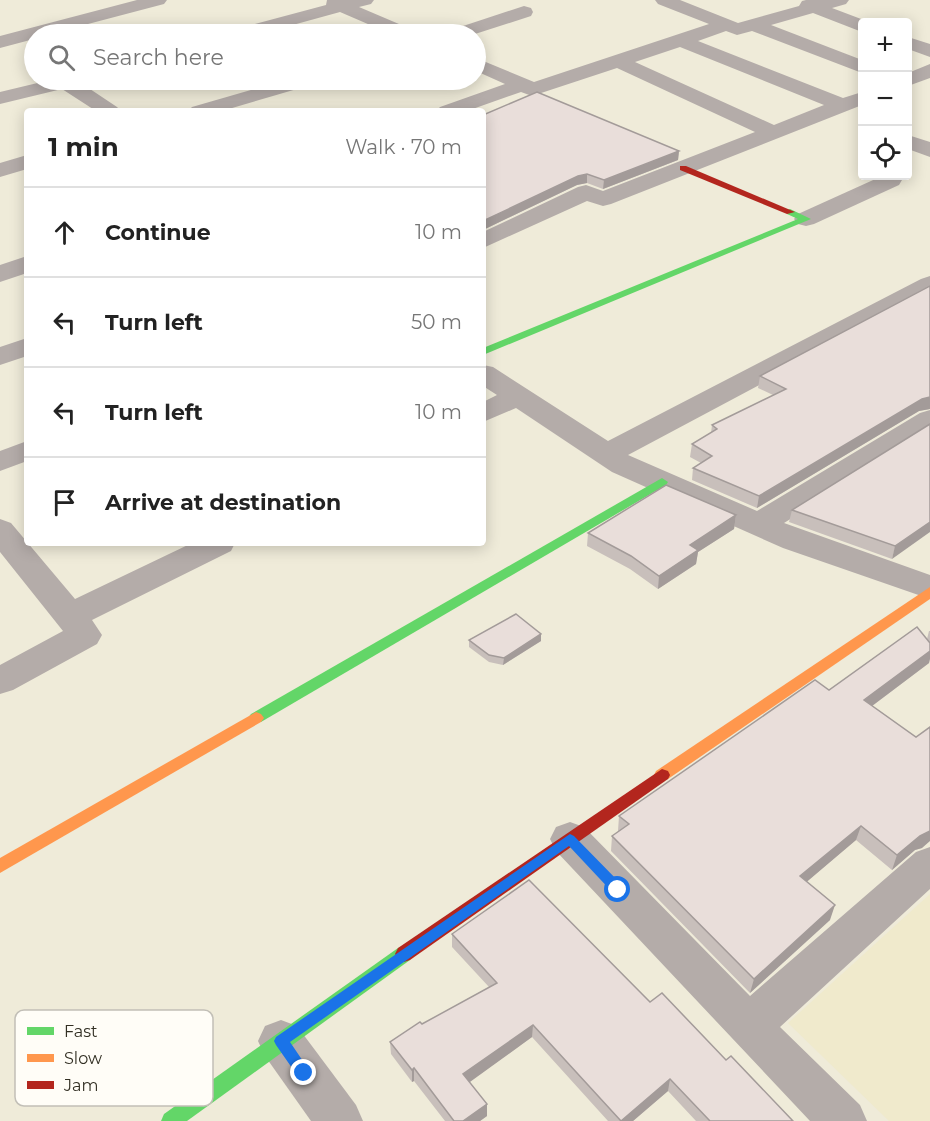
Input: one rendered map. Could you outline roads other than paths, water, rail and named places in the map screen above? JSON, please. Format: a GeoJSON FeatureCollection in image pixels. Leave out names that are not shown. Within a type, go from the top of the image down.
{"type":"FeatureCollection","features":[{"type":"Feature","properties":{"kind":"street"},"geometry":{"type":"LineString","coordinates":[[66,24],[158,0]]}},
{"type":"Feature","properties":{"kind":"street"},"geometry":{"type":"LineString","coordinates":[[270,24],[334,3],[365,0]]}},
{"type":"Feature","properties":{"kind":"street"},"geometry":{"type":"LineString","coordinates":[[664,0],[736,29],[840,0]]}},
{"type":"Feature","properties":{"kind":"street"},"geometry":{"type":"LineString","coordinates":[[795,0],[858,24]]}},
{"type":"Feature","properties":{"kind":"street"},"geometry":{"type":"LineString","coordinates":[[334,3],[383,24]]}},
{"type":"Feature","properties":{"kind":"street"},"geometry":{"type":"LineString","coordinates":[[486,25],[524,12]]}},
{"type":"Feature","properties":{"kind":"street"},"geometry":{"type":"LineString","coordinates":[[486,68],[532,90],[726,25]]}},
{"type":"Feature","properties":{"kind":"street"},"geometry":{"type":"LineString","coordinates":[[754,25],[858,65]]}},
{"type":"Feature","properties":{"kind":"street"},"geometry":{"type":"LineString","coordinates":[[1,41],[24,35]]}},
{"type":"Feature","properties":{"kind":"street"},"geometry":{"type":"LineString","coordinates":[[680,40],[847,110]]}},
{"type":"Feature","properties":{"kind":"street"},"geometry":{"type":"LineString","coordinates":[[1,41],[24,54]]}},
{"type":"Feature","properties":{"kind":"street"},"geometry":{"type":"LineString","coordinates":[[912,44],[930,51]]}},
{"type":"Feature","properties":{"kind":"street"},"geometry":{"type":"LineString","coordinates":[[617,61],[775,133]]}},
{"type":"Feature","properties":{"kind":"street"},"geometry":{"type":"LineString","coordinates":[[912,78],[930,70]]}},
{"type":"Feature","properties":{"kind":"street"},"geometry":{"type":"LineString","coordinates":[[455,108],[523,84]]}},
{"type":"Feature","properties":{"kind":"street"},"geometry":{"type":"LineString","coordinates":[[0,98],[30,90]]}},
{"type":"Feature","properties":{"kind":"street"},"geometry":{"type":"LineString","coordinates":[[81,90],[106,108]]}},
{"type":"Feature","properties":{"kind":"street"},"geometry":{"type":"LineString","coordinates":[[209,108],[272,90]]}},
{"type":"Feature","properties":{"kind":"street"},"geometry":{"type":"LineString","coordinates":[[486,240],[586,192],[603,199],[775,133],[847,110]]}},
{"type":"Feature","properties":{"kind":"street"},"geometry":{"type":"LineString","coordinates":[[912,143],[930,150]]}},
{"type":"Feature","properties":{"kind":"street"},"geometry":{"type":"LineString","coordinates":[[0,170],[24,163]]}},
{"type":"Feature","properties":{"kind":"street"},"geometry":{"type":"LineString","coordinates":[[683,168],[806,219]]}},
{"type":"Feature","properties":{"kind":"street"},"geometry":{"type":"LineString","coordinates":[[486,351],[806,219],[891,180]]}},
{"type":"Feature","properties":{"kind":"street"},"geometry":{"type":"LineString","coordinates":[[0,274],[24,265]]}},
{"type":"Feature","properties":{"kind":"street"},"geometry":{"type":"LineString","coordinates":[[607,454],[930,284]]}},
{"type":"Feature","properties":{"kind":"street"},"geometry":{"type":"LineString","coordinates":[[0,357],[24,347]]}},
{"type":"Feature","properties":{"kind":"street"},"geometry":{"type":"LineString","coordinates":[[486,375],[623,465],[794,540],[930,587]]}},
{"type":"Feature","properties":{"kind":"street"},"geometry":{"type":"LineString","coordinates":[[486,412],[518,396]]}},
{"type":"Feature","properties":{"kind":"street"},"geometry":{"type":"LineString","coordinates":[[759,524],[930,419]]}},
{"type":"Feature","properties":{"kind":"street"},"geometry":{"type":"LineString","coordinates":[[0,462],[24,451]]}},
{"type":"Feature","properties":{"kind":"street"},"geometry":{"type":"LineString","coordinates":[[0,866],[662,482]]}},
{"type":"Feature","properties":{"kind":"street"},"geometry":{"type":"LineString","coordinates":[[0,530],[85,635],[0,681]]}},
{"type":"Feature","properties":{"kind":"street"},"geometry":{"type":"LineString","coordinates":[[70,616],[213,546]]}},
{"type":"Feature","properties":{"kind":"street"},"geometry":{"type":"LineString","coordinates":[[213,1090],[570,839],[930,592]]}},
{"type":"Feature","properties":{"kind":"street"},"geometry":{"type":"LineString","coordinates":[[570,839],[748,1026],[843,1121]]}},
{"type":"Feature","properties":{"kind":"street"},"geometry":{"type":"LineString","coordinates":[[748,1026],[930,864]]}},
{"type":"Feature","properties":{"kind":"street"},"geometry":{"type":"LineString","coordinates":[[281,1041],[339,1121]]}},
{"type":"Feature","properties":{"kind":"street"},"geometry":{"type":"LineString","coordinates":[[171,1121],[192,1106]]}}]}
